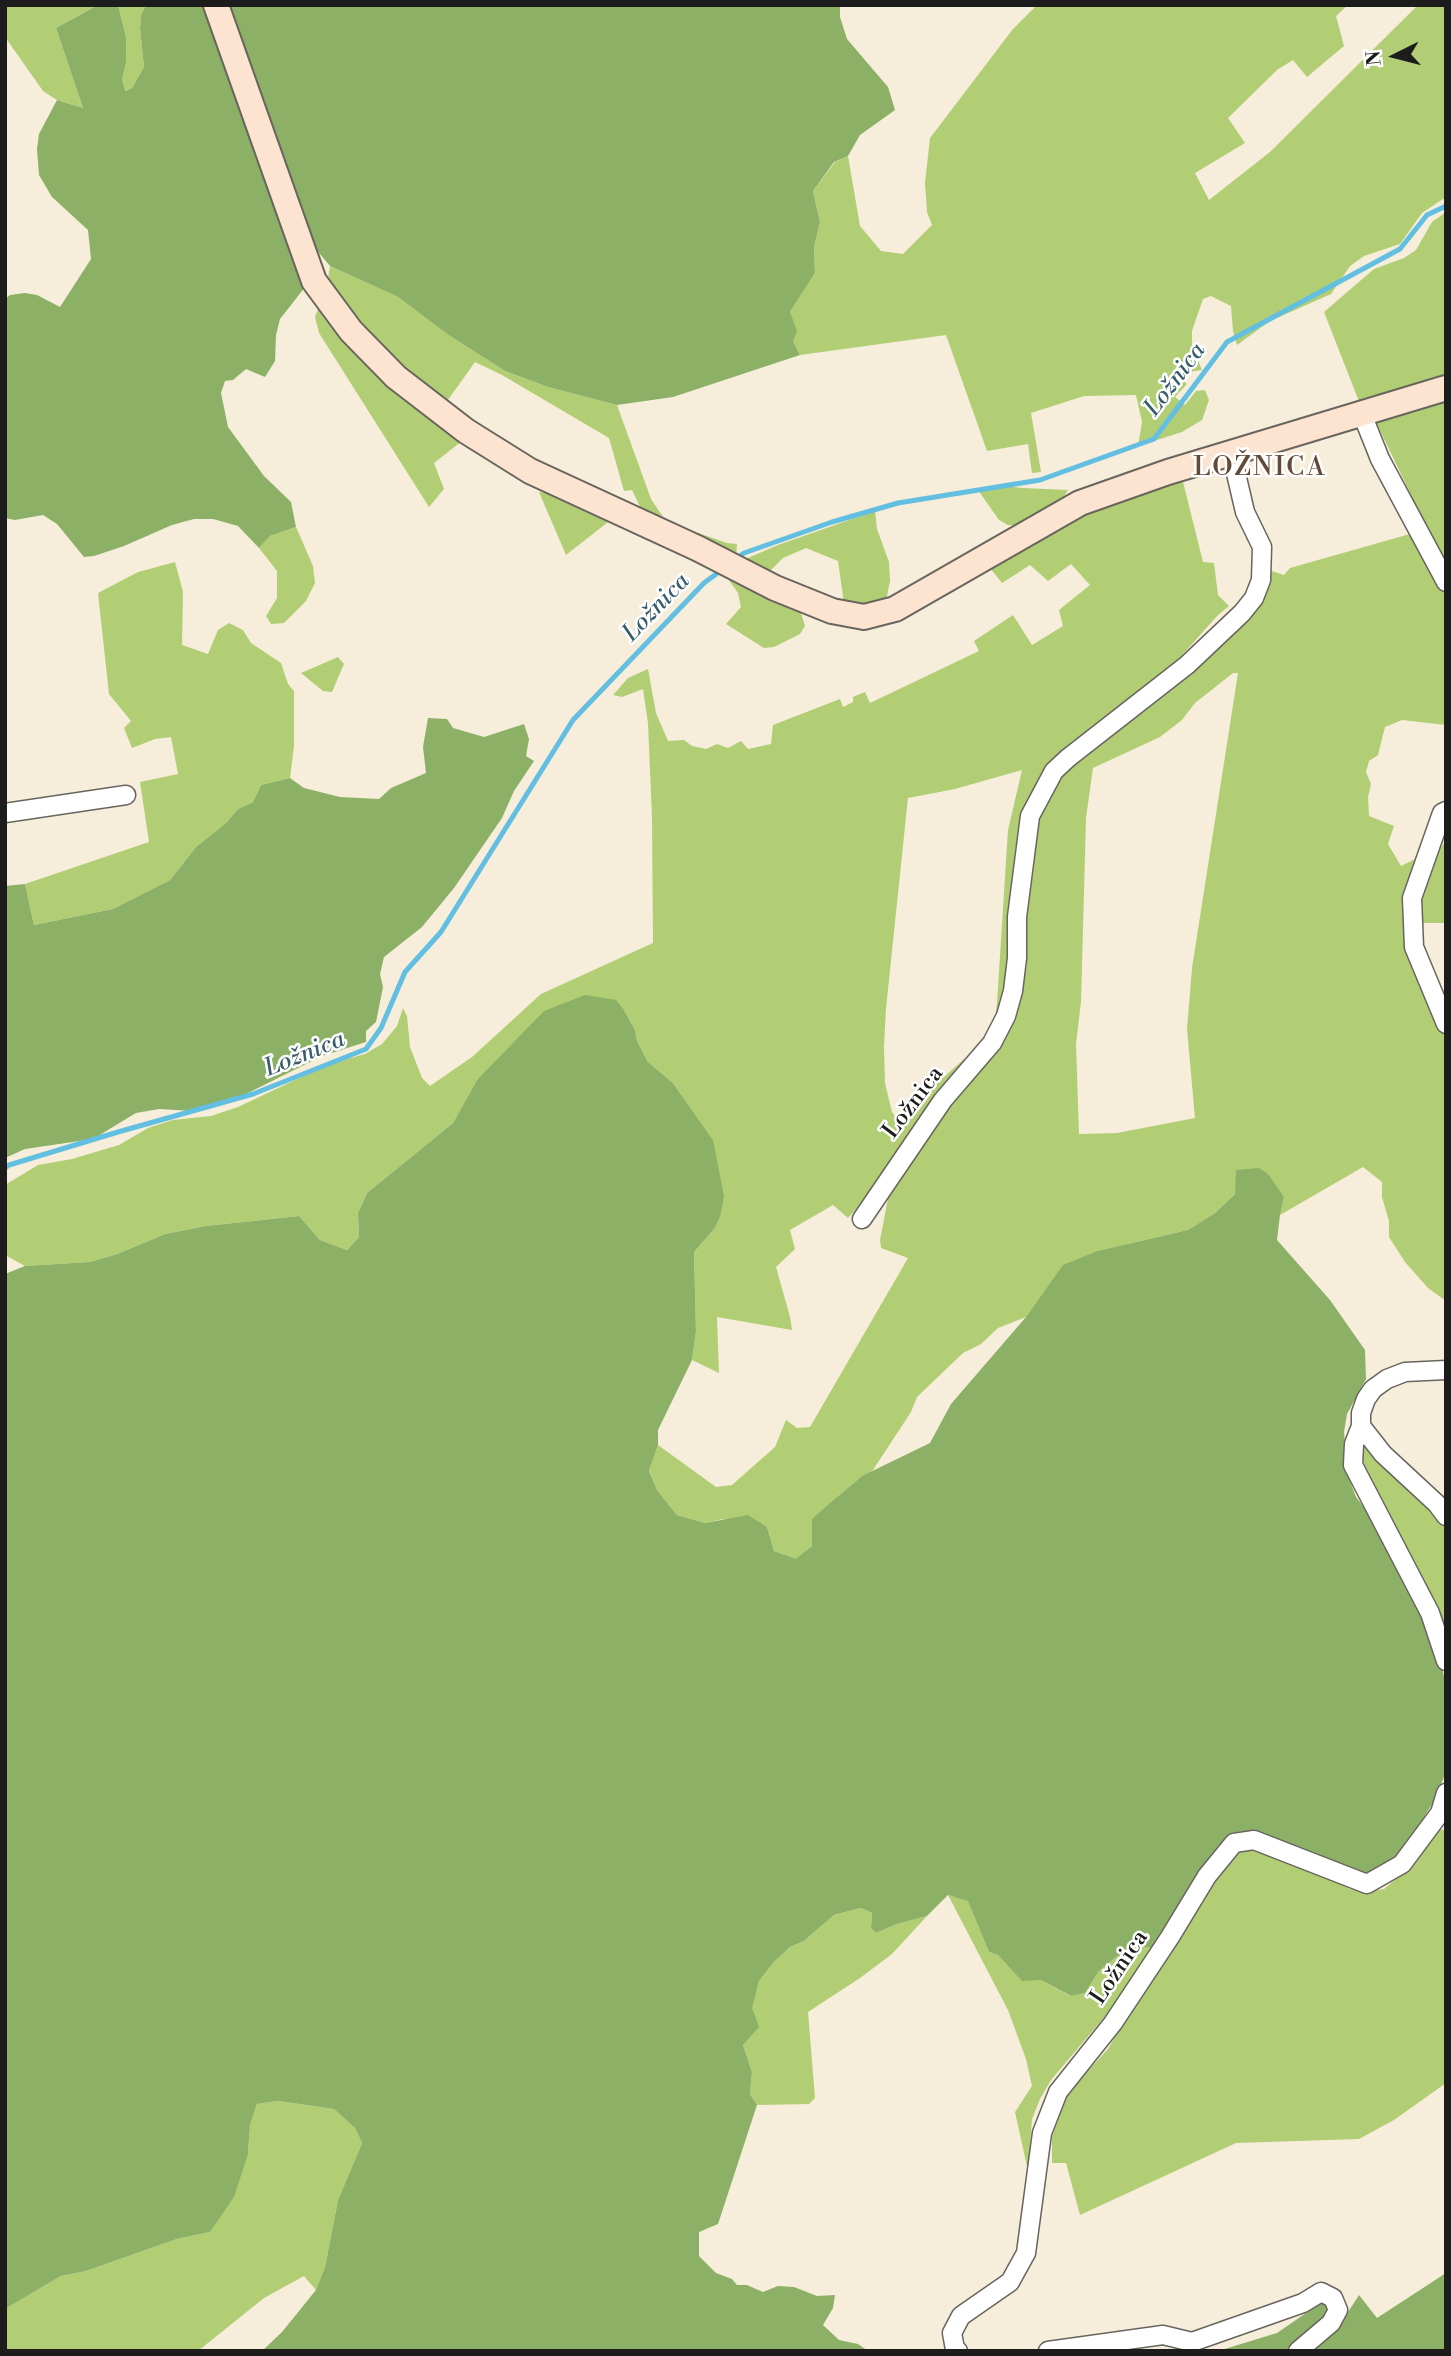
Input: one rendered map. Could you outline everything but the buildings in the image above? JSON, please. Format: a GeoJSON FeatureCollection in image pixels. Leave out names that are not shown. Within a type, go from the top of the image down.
{"type":"FeatureCollection","features":[{"type":"Feature","properties":{"kind":"street"},"geometry":{"type":"LineString","coordinates":[[216,5],[314,281],[351,331],[396,377],[476,438],[530,471],[698,548],[775,588],[832,611],[864,617],[895,609],[1080,503],[1231,452],[1446,388]]}},
{"type":"Feature","properties":{"kind":"street"},"geometry":{"type":"LineString","coordinates":[[1362,414],[1380,459],[1446,582]]}},
{"type":"Feature","properties":{"kind":"street","name":"Ložnica"},"geometry":{"type":"LineString","coordinates":[[862,1219],[943,1100],[992,1043],[1006,1016],[1013,991],[1017,958],[1017,916],[1030,816],[1054,771],[1187,665],[1242,613],[1254,598],[1261,580],[1262,547],[1245,512],[1231,452]]}},
{"type":"Feature","properties":{"kind":"street"},"geometry":{"type":"LineString","coordinates":[[5,813],[126,795]]}},
{"type":"Feature","properties":{"kind":"street"},"geometry":{"type":"LineString","coordinates":[[1446,811],[1442,813],[1412,898],[1414,947],[1446,1024]]}},
{"type":"Feature","properties":{"kind":"street"},"geometry":{"type":"LineString","coordinates":[[1446,1370],[1405,1372],[1387,1379],[1373,1389],[1361,1413],[1361,1426],[1354,1444],[1353,1465],[1430,1612],[1446,1661]]}},
{"type":"Feature","properties":{"kind":"street"},"geometry":{"type":"LineString","coordinates":[[1361,1426],[1383,1454],[1437,1504],[1446,1516]]}},
{"type":"Feature","properties":{"kind":"street","name":"Ložnica"},"geometry":{"type":"LineString","coordinates":[[958,2351],[955,2349],[952,2333],[961,2316],[1010,2281],[1026,2253],[1042,2133],[1058,2092],[1113,2023],[1207,1876],[1234,1843],[1254,1840],[1367,1884],[1402,1864],[1440,1812],[1446,1793]]}},
{"type":"Feature","properties":{"kind":"street"},"geometry":{"type":"LineString","coordinates":[[1048,2351],[1163,2335],[1192,2342],[1303,2303],[1321,2292],[1333,2298],[1338,2310],[1331,2323],[1298,2351]]}},
{"type":"Feature","properties":{"kind":"green space"},"geometry":{"type":"Polygon","coordinates":[[[5,5],[98,5],[56,28],[83,108],[57,100],[43,91],[5,37],[5,5]]]}},
{"type":"Feature","properties":{"kind":"green space"},"geometry":{"type":"Polygon","coordinates":[[[98,5],[118,5],[126,37],[126,62],[122,80],[125,91],[132,88],[144,67],[140,28],[141,15],[146,5],[206,5],[309,282],[280,319],[275,361],[265,377],[246,369],[233,380],[225,381],[221,393],[228,427],[264,476],[291,502],[296,527],[270,536],[259,548],[238,526],[213,519],[194,519],[172,525],[124,546],[84,557],[57,524],[43,515],[15,520],[5,518],[5,299],[10,295],[25,293],[37,295],[60,307],[91,259],[88,230],[52,197],[39,175],[37,149],[39,134],[57,100],[83,108],[56,28],[98,5]]]}},
{"type":"Feature","properties":{"kind":"green space"},"geometry":{"type":"Polygon","coordinates":[[[118,5],[146,5],[141,15],[140,28],[144,67],[132,88],[124,91],[122,80],[126,62],[126,37],[118,5]]]}},
{"type":"Feature","properties":{"kind":"green space"},"geometry":{"type":"Polygon","coordinates":[[[226,5],[840,5],[840,17],[847,39],[888,87],[895,110],[860,135],[848,156],[834,162],[813,191],[820,222],[814,247],[815,273],[790,312],[797,331],[793,341],[800,355],[673,397],[617,405],[548,387],[505,371],[447,334],[398,297],[330,266],[309,241],[226,5]]]}},
{"type":"Feature","properties":{"kind":"green space"},"geometry":{"type":"Polygon","coordinates":[[[1037,5],[1348,5],[1336,16],[1344,46],[1307,77],[1293,60],[1277,70],[1228,118],[1245,143],[1195,173],[1209,200],[1270,152],[1418,5],[1446,5],[1446,197],[1422,213],[1400,244],[1364,256],[1350,266],[1331,294],[1270,321],[1237,345],[1231,306],[1211,296],[1203,299],[1192,331],[1192,346],[1202,370],[1188,372],[1179,377],[1187,384],[1175,397],[1185,405],[1196,391],[1205,390],[1209,400],[1202,420],[1182,432],[1138,446],[1142,422],[1136,395],[1084,396],[1031,413],[1041,472],[1032,473],[1028,444],[987,451],[946,335],[800,355],[793,341],[790,312],[815,273],[814,247],[820,222],[813,191],[835,162],[848,156],[860,226],[881,251],[903,254],[932,225],[927,212],[925,183],[930,138],[1013,29],[1037,5]]]}},
{"type":"Feature","properties":{"kind":"green space"},"geometry":{"type":"Polygon","coordinates":[[[1446,212],[1446,379],[1360,404],[1324,312],[1374,269],[1404,258],[1416,250],[1432,222],[1446,212]]]}},
{"type":"Feature","properties":{"kind":"green space"},"geometry":{"type":"Polygon","coordinates":[[[330,266],[398,297],[447,334],[505,371],[548,387],[617,405],[651,499],[663,517],[681,527],[737,544],[736,558],[644,515],[632,490],[624,491],[609,438],[502,375],[475,362],[445,404],[438,399],[364,332],[328,279],[330,266]]]}},
{"type":"Feature","properties":{"kind":"green space"},"geometry":{"type":"Polygon","coordinates":[[[318,309],[326,314],[356,354],[462,441],[434,463],[444,489],[429,507],[319,333],[315,317],[318,309]]]}},
{"type":"Feature","properties":{"kind":"green space"},"geometry":{"type":"Polygon","coordinates":[[[1446,399],[1446,568],[1377,424],[1378,417],[1446,399]]]}},
{"type":"Feature","properties":{"kind":"green space"},"geometry":{"type":"Polygon","coordinates":[[[1182,478],[1203,562],[1214,563],[1218,595],[1229,606],[1175,663],[1067,746],[1045,768],[1015,849],[1012,926],[1001,1019],[870,1193],[848,1218],[833,1205],[790,1230],[795,1249],[776,1267],[792,1330],[717,1317],[719,1373],[692,1360],[696,1332],[694,1252],[715,1228],[720,1217],[713,1140],[673,1083],[648,1062],[624,1010],[477,1080],[453,1123],[367,1193],[358,1213],[359,1237],[347,1250],[320,1240],[299,1216],[206,1226],[165,1234],[90,1262],[25,1266],[5,1255],[5,1185],[38,1165],[72,1159],[119,1145],[148,1128],[173,1120],[211,1116],[238,1107],[329,1064],[365,1054],[382,1044],[397,1026],[403,1008],[407,1016],[410,1047],[422,1078],[430,1086],[472,1057],[541,994],[653,943],[652,817],[648,723],[643,689],[622,697],[613,695],[628,678],[648,669],[656,713],[668,741],[684,740],[692,746],[706,749],[717,744],[728,748],[741,741],[748,749],[771,744],[773,725],[840,699],[843,707],[853,702],[853,697],[865,692],[870,703],[979,651],[974,641],[1013,615],[1032,645],[1063,626],[1059,610],[1090,585],[1071,564],[1048,581],[1030,565],[1002,583],[990,568],[1074,517],[1182,478]],[[1022,770],[955,789],[908,798],[884,1047],[885,1083],[892,1112],[897,1119],[982,1043],[994,1028],[1008,830],[1022,770]]]}},
{"type":"Feature","properties":{"kind":"green space"},"geometry":{"type":"Polygon","coordinates":[[[1002,486],[1068,490],[1060,503],[1021,526],[1008,525],[999,520],[978,490],[1002,486]]]}},
{"type":"Feature","properties":{"kind":"green space"},"geometry":{"type":"Polygon","coordinates":[[[539,492],[546,493],[608,522],[566,555],[539,492]]]}},
{"type":"Feature","properties":{"kind":"green space"},"geometry":{"type":"Polygon","coordinates":[[[875,511],[877,529],[889,562],[890,581],[886,601],[854,605],[844,603],[838,561],[806,548],[783,558],[768,573],[741,561],[778,545],[875,511]]]}},
{"type":"Feature","properties":{"kind":"green space"},"geometry":{"type":"Polygon","coordinates":[[[296,527],[313,566],[315,583],[306,601],[284,623],[271,624],[266,616],[277,598],[277,571],[259,548],[270,536],[296,527]]]}},
{"type":"Feature","properties":{"kind":"green space"},"geometry":{"type":"Polygon","coordinates":[[[1417,532],[1446,593],[1446,725],[1402,720],[1385,727],[1378,755],[1369,761],[1366,772],[1371,784],[1368,797],[1369,816],[1394,826],[1388,844],[1401,866],[1427,853],[1409,888],[1428,1000],[1446,1035],[1446,1301],[1428,1288],[1405,1262],[1389,1237],[1382,1182],[1363,1167],[1280,1215],[1284,1197],[1237,1170],[1235,1194],[1215,1213],[1188,1230],[1097,1251],[1064,1265],[1026,1317],[998,1328],[981,1344],[963,1353],[917,1397],[911,1412],[871,1473],[862,1476],[837,1497],[812,1546],[797,1560],[774,1551],[767,1527],[723,1519],[705,1523],[677,1515],[657,1490],[649,1469],[658,1445],[716,1487],[732,1485],[775,1447],[786,1420],[797,1428],[810,1427],[908,1258],[881,1248],[880,1240],[890,1188],[942,1109],[1010,1026],[1017,1010],[1027,965],[1028,841],[1054,777],[1248,616],[1264,597],[1266,569],[1284,575],[1290,568],[1417,532]],[[1233,673],[1195,703],[1182,720],[1160,737],[1093,768],[1086,818],[1081,1002],[1076,1044],[1079,1134],[1117,1133],[1195,1118],[1187,1029],[1192,968],[1238,673],[1233,673]]]}},
{"type":"Feature","properties":{"kind":"green space"},"geometry":{"type":"Polygon","coordinates":[[[175,562],[183,592],[182,645],[208,654],[218,630],[229,623],[243,630],[251,643],[281,663],[288,684],[294,691],[294,746],[290,778],[261,785],[253,802],[238,809],[226,823],[196,847],[170,880],[113,909],[34,925],[25,884],[149,842],[140,782],[178,774],[171,737],[155,739],[132,748],[124,728],[131,721],[109,694],[98,593],[138,572],[175,562]]]}},
{"type":"Feature","properties":{"kind":"green space"},"geometry":{"type":"Polygon","coordinates":[[[726,576],[801,613],[805,626],[800,634],[774,647],[764,648],[726,624],[741,607],[738,593],[726,576]]]}},
{"type":"Feature","properties":{"kind":"green space"},"geometry":{"type":"Polygon","coordinates":[[[338,657],[344,664],[332,692],[323,691],[301,673],[338,657]]]}},
{"type":"Feature","properties":{"kind":"green space"},"geometry":{"type":"Polygon","coordinates":[[[428,718],[447,719],[453,728],[484,737],[524,724],[529,739],[526,756],[534,761],[514,791],[502,818],[454,888],[422,927],[384,957],[380,974],[383,987],[376,1022],[366,1031],[366,1042],[322,1056],[236,1099],[194,1111],[159,1109],[136,1113],[93,1139],[25,1149],[5,1158],[5,886],[25,884],[34,925],[113,909],[170,880],[196,847],[226,823],[238,809],[253,802],[261,785],[290,778],[304,788],[340,797],[379,799],[391,788],[426,773],[423,747],[428,718]]]}},
{"type":"Feature","properties":{"kind":"green space"},"geometry":{"type":"Polygon","coordinates":[[[1446,840],[1446,923],[1418,923],[1420,890],[1435,856],[1446,840]]]}},
{"type":"Feature","properties":{"kind":"green space"},"geometry":{"type":"Polygon","coordinates":[[[585,995],[616,1000],[624,1010],[648,1062],[673,1083],[713,1140],[724,1196],[715,1228],[694,1252],[696,1332],[692,1360],[658,1430],[658,1445],[649,1470],[657,1490],[677,1515],[705,1523],[748,1515],[767,1527],[774,1551],[796,1559],[812,1546],[812,1519],[837,1497],[862,1476],[930,1443],[951,1404],[1026,1317],[1063,1265],[1097,1251],[1188,1230],[1215,1213],[1235,1194],[1236,1170],[1259,1168],[1268,1174],[1284,1197],[1277,1240],[1330,1300],[1365,1350],[1366,1379],[1347,1414],[1344,1432],[1348,1476],[1356,1497],[1378,1526],[1437,1648],[1444,1676],[1446,1772],[1435,1799],[1401,1856],[1386,1868],[1359,1877],[1267,1836],[1244,1831],[1232,1833],[1218,1846],[1155,1948],[1142,1947],[1124,1951],[1099,1971],[1085,1993],[1071,1996],[1041,1980],[1022,1981],[998,1955],[989,1952],[968,1901],[948,1895],[927,1916],[876,1933],[871,1928],[872,1913],[861,1908],[834,1915],[774,1962],[759,1981],[752,2008],[759,2027],[743,2045],[752,2072],[750,2094],[757,2105],[718,2224],[699,2232],[699,2256],[716,2273],[732,2279],[737,2285],[747,2285],[763,2292],[778,2286],[794,2287],[817,2296],[835,2295],[833,2308],[823,2325],[839,2340],[858,2344],[868,2351],[262,2351],[282,2332],[316,2290],[325,2267],[338,2200],[362,2143],[355,2128],[334,2109],[278,2101],[257,2104],[250,2125],[248,2154],[234,2197],[210,2232],[177,2239],[86,2271],[61,2276],[5,2309],[5,1274],[25,1266],[90,1262],[165,1234],[206,1226],[299,1216],[320,1240],[347,1250],[359,1237],[358,1213],[367,1193],[453,1123],[477,1080],[544,1011],[585,995]]]}},
{"type":"Feature","properties":{"kind":"green space"},"geometry":{"type":"Polygon","coordinates":[[[1364,1447],[1417,1495],[1446,1527],[1446,1629],[1391,1521],[1363,1473],[1358,1454],[1364,1447]]]}},
{"type":"Feature","properties":{"kind":"green space"},"geometry":{"type":"Polygon","coordinates":[[[1437,1828],[1446,1831],[1446,2083],[1394,2120],[1359,2139],[1236,2143],[1080,2215],[1066,2163],[1052,2163],[1052,2137],[1065,2100],[1073,2087],[1108,2049],[1146,1983],[1228,1854],[1245,1846],[1294,1858],[1350,1889],[1364,1892],[1384,1889],[1408,1869],[1437,1828]]]}},
{"type":"Feature","properties":{"kind":"green space"},"geometry":{"type":"Polygon","coordinates":[[[948,1895],[968,1900],[989,1952],[998,1955],[1022,1980],[1041,1980],[1070,1996],[1085,1993],[1099,1971],[1124,1951],[1142,1947],[1155,1948],[1128,1989],[1051,2080],[1040,2099],[1032,2119],[1028,2171],[1015,2112],[1032,2086],[1026,2059],[1008,2010],[948,1895]]]}},
{"type":"Feature","properties":{"kind":"green space"},"geometry":{"type":"Polygon","coordinates":[[[861,1908],[872,1913],[871,1928],[876,1933],[927,1916],[892,1954],[808,2012],[815,2098],[809,2104],[757,2105],[750,2094],[752,2072],[743,2045],[758,2027],[751,2008],[759,1981],[790,1947],[804,1941],[834,1915],[861,1908]]]}},
{"type":"Feature","properties":{"kind":"green space"},"geometry":{"type":"Polygon","coordinates":[[[278,2101],[334,2109],[355,2128],[362,2143],[338,2200],[325,2267],[316,2290],[304,2276],[264,2298],[198,2351],[5,2351],[5,2309],[61,2276],[86,2271],[177,2239],[210,2232],[248,2154],[250,2125],[257,2104],[278,2101]]]}},
{"type":"Feature","properties":{"kind":"green space"},"geometry":{"type":"Polygon","coordinates":[[[1446,2273],[1446,2351],[1308,2351],[1339,2326],[1359,2295],[1377,2318],[1446,2273]]]}},
{"type":"Feature","properties":{"kind":"green space"},"geometry":{"type":"Polygon","coordinates":[[[1319,2304],[1327,2304],[1330,2315],[1285,2351],[1218,2351],[1277,2333],[1319,2304]]]}},
{"type":"Feature","properties":{"kind":"waterway","name":"Ložnica"},"geometry":{"type":"LineString","coordinates":[[736,559],[744,553],[832,522],[898,503],[1040,480],[1154,439],[1227,342],[1400,249],[1427,215],[1446,206]]}},
{"type":"Feature","properties":{"kind":"waterway","name":"Ložnica"},"geometry":{"type":"LineString","coordinates":[[5,1168],[118,1132],[253,1094],[366,1049],[381,1028],[405,972],[441,932],[573,720],[704,583],[723,569]]}},
{"type":"Feature","properties":{"kind":"district","name":"LOŽNICA"},"geometry":{"type":"Point","coordinates":[1260,469]}}]}
